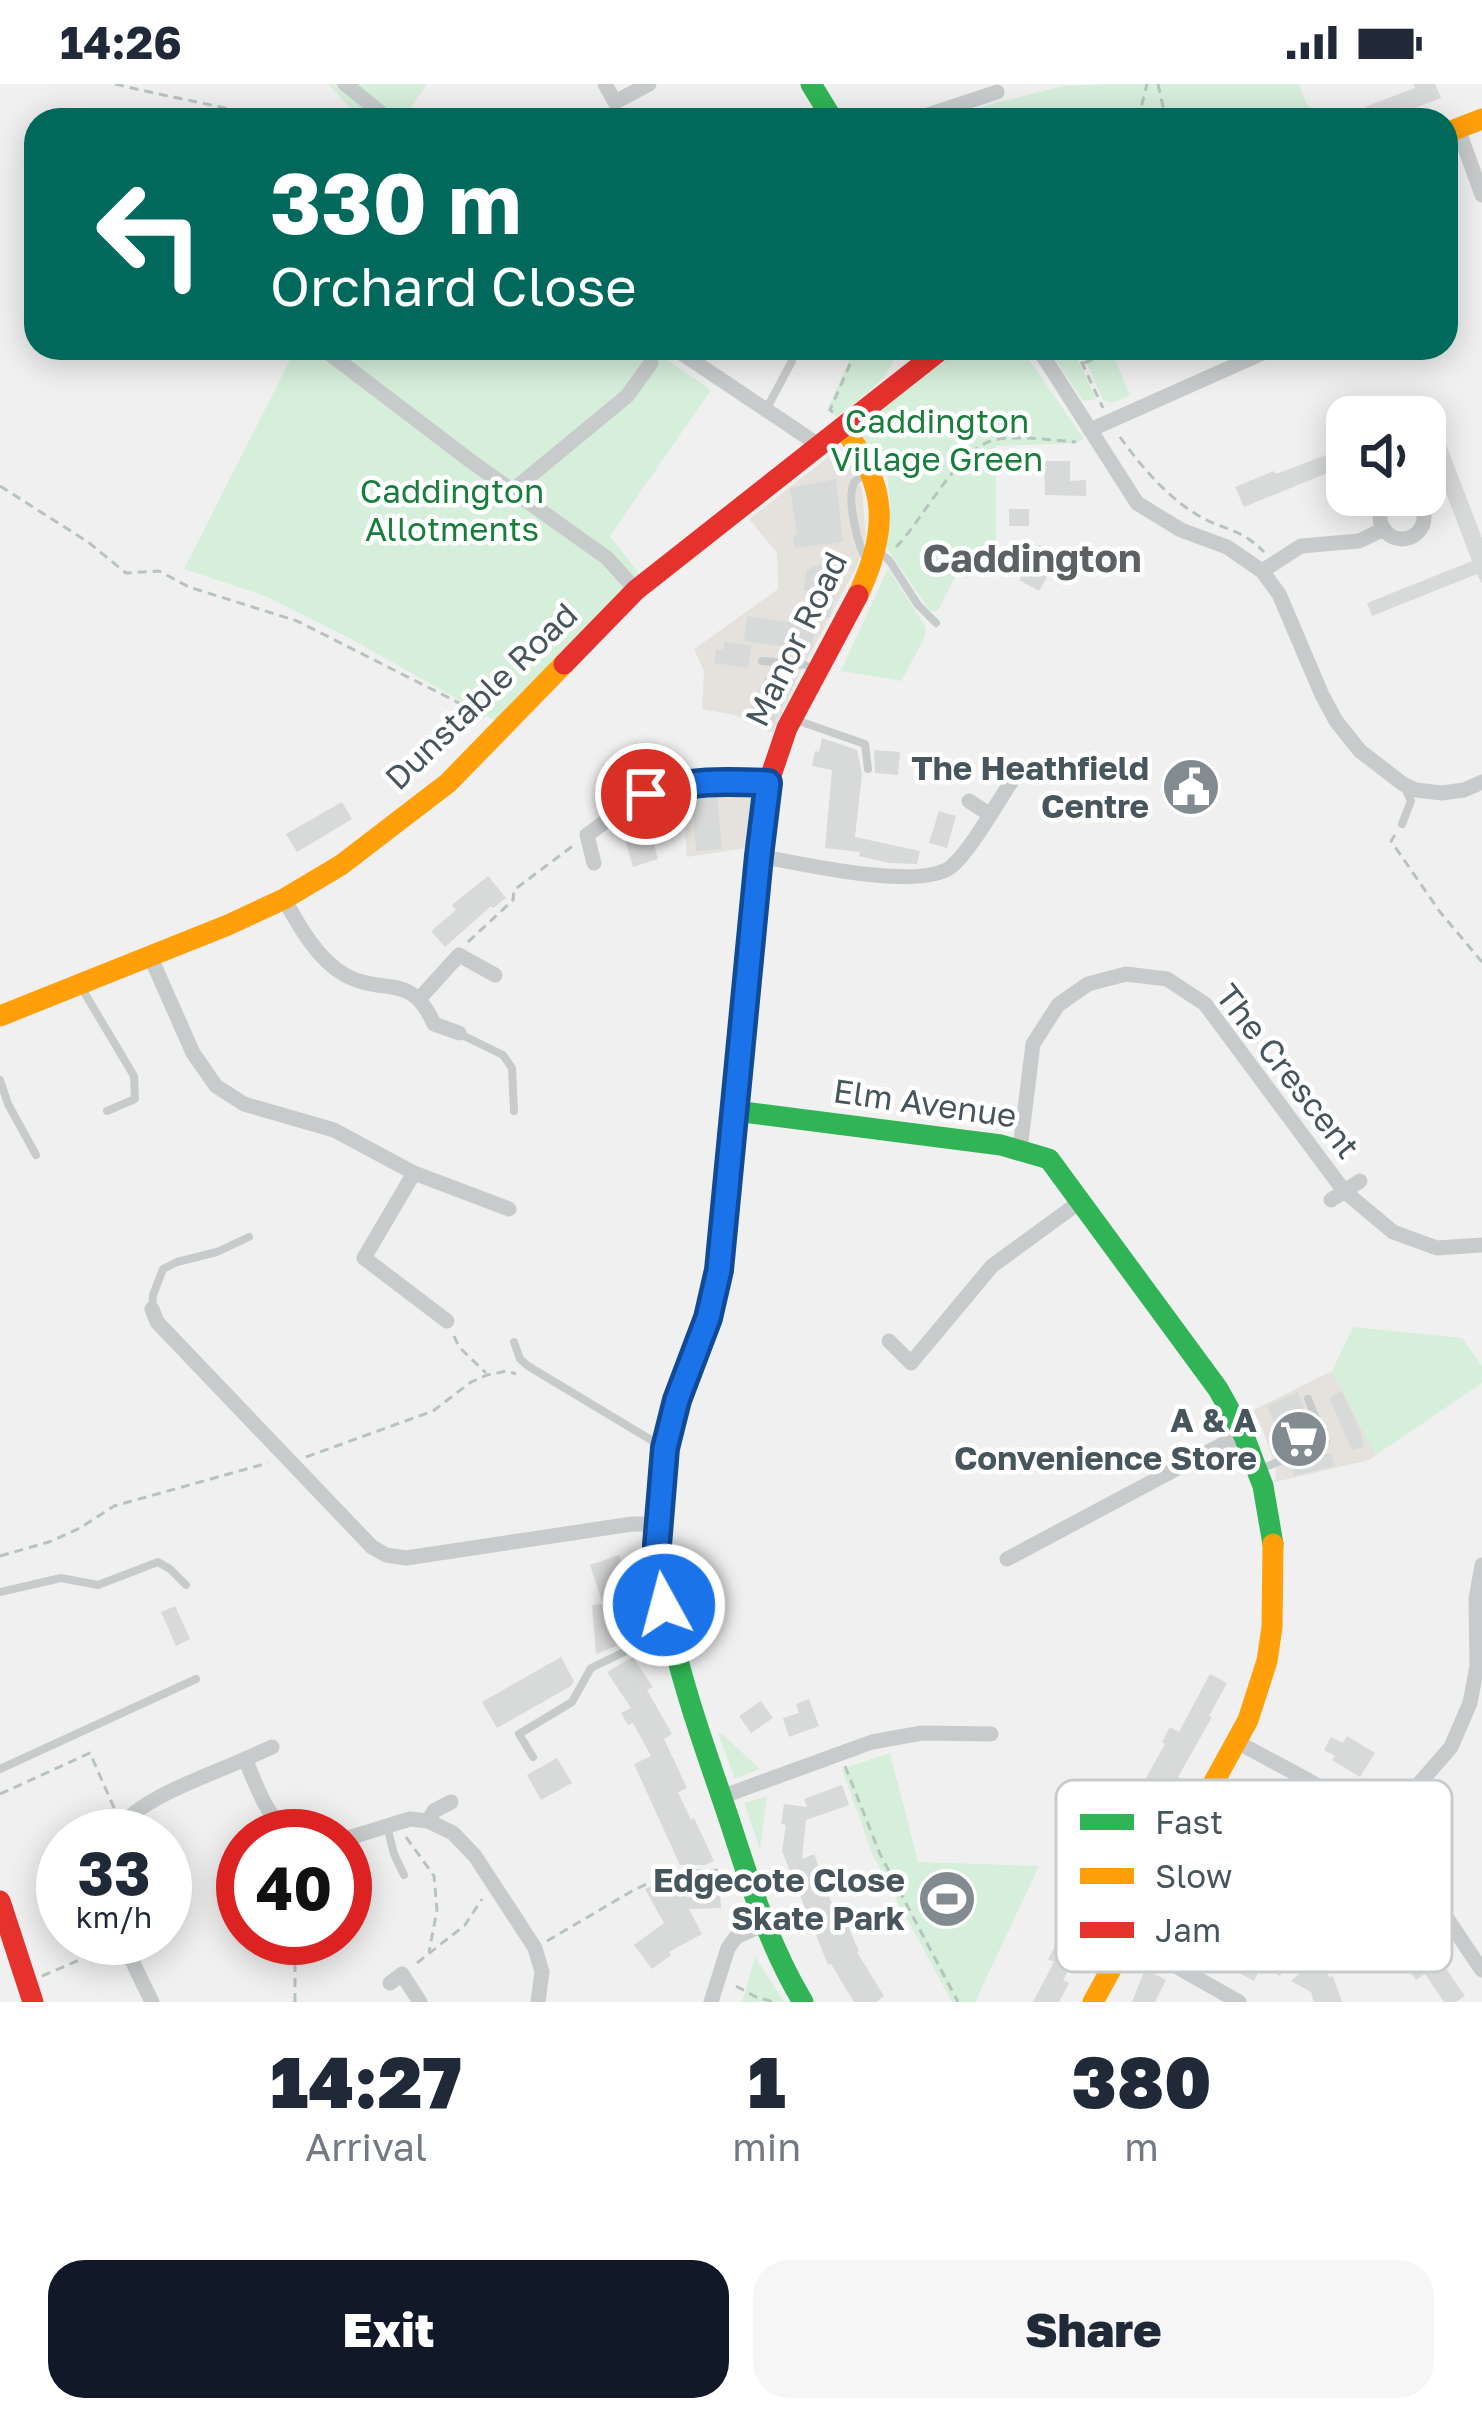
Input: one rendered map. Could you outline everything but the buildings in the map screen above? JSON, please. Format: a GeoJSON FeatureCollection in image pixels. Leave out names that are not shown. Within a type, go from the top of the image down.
{"type":"FeatureCollection","features":[{"type":"Feature","properties":{"kind":"street"},"geometry":{"type":"LineString","coordinates":[[345,84],[375,108]]}},
{"type":"Feature","properties":{"kind":"street"},"geometry":{"type":"LineString","coordinates":[[605,84],[615,103],[649,84]]}},
{"type":"Feature","properties":{"kind":"street"},"geometry":{"type":"LineString","coordinates":[[949,108],[998,92]]}},
{"type":"Feature","properties":{"kind":"street"},"geometry":{"type":"LineString","coordinates":[[1458,144],[1482,196]]}},
{"type":"Feature","properties":{"kind":"street"},"geometry":{"type":"LineString","coordinates":[[338,360],[607,557],[636,590]]}},
{"type":"Feature","properties":{"kind":"street"},"geometry":{"type":"LineString","coordinates":[[692,360],[820,446]]}},
{"type":"Feature","properties":{"kind":"street","name":"Dunstable Road"},"geometry":{"type":"LineString","coordinates":[[0,1016],[151,958],[284,899],[341,865],[448,783],[636,590],[921,360]]}},
{"type":"Feature","properties":{"kind":"street"},"geometry":{"type":"LineString","coordinates":[[1046,360],[1137,503],[1181,530],[1268,566],[1322,695],[1360,751],[1416,790],[1442,793],[1482,782]]}},
{"type":"Feature","properties":{"kind":"street"},"geometry":{"type":"LineString","coordinates":[[1094,437],[1108,420],[1246,360]]}},
{"type":"Feature","properties":{"kind":"street"},"geometry":{"type":"LineString","coordinates":[[512,490],[627,396],[651,363]]}},
{"type":"Feature","properties":{"kind":"street","name":"Manor Road"},"geometry":{"type":"LineString","coordinates":[[803,2002],[763,1925],[668,1630],[659,1579],[657,1524],[665,1448],[719,1270],[768,783],[791,719],[873,558],[879,499],[872,471],[846,425]]}},
{"type":"Feature","properties":{"kind":"street"},"geometry":{"type":"LineString","coordinates":[[1268,566],[1301,546],[1359,541],[1384,529]]}},
{"type":"Feature","properties":{"kind":"street"},"geometry":{"type":"LineString","coordinates":[[759,856],[897,878],[947,871],[1012,781]]}},
{"type":"Feature","properties":{"kind":"street"},"geometry":{"type":"LineString","coordinates":[[595,863],[587,835],[646,794],[678,784],[768,783]]}},
{"type":"Feature","properties":{"kind":"street"},"geometry":{"type":"LineString","coordinates":[[969,801],[989,814]]}},
{"type":"Feature","properties":{"kind":"street"},"geometry":{"type":"LineString","coordinates":[[284,899],[300,928],[332,966],[356,980],[407,991],[420,998],[434,1024],[459,1033]]}},
{"type":"Feature","properties":{"kind":"street"},"geometry":{"type":"LineString","coordinates":[[420,998],[462,949],[495,975]]}},
{"type":"Feature","properties":{"kind":"street"},"geometry":{"type":"LineString","coordinates":[[151,958],[194,1053],[216,1086],[244,1104],[334,1130],[414,1173],[509,1209]]}},
{"type":"Feature","properties":{"kind":"street","name":"The Crescent"},"geometry":{"type":"LineString","coordinates":[[1019,1149],[1033,1044],[1058,1005],[1088,984],[1126,974],[1167,979],[1205,1004],[1338,1196],[1393,1232],[1436,1248],[1482,1245]]}},
{"type":"Feature","properties":{"kind":"street"},"geometry":{"type":"LineString","coordinates":[[423,1042],[434,1024]]}},
{"type":"Feature","properties":{"kind":"street","name":"Elm Avenue"},"geometry":{"type":"LineString","coordinates":[[735,1111],[1019,1149],[1049,1160],[1218,1389],[1257,1470],[1274,1553],[1272,1627],[1257,1695],[1216,1780]]}},
{"type":"Feature","properties":{"kind":"street"},"geometry":{"type":"LineString","coordinates":[[364,1258],[414,1173]]}},
{"type":"Feature","properties":{"kind":"street","name":"The Crescent"},"geometry":{"type":"LineString","coordinates":[[1338,1196],[1360,1180]]}},
{"type":"Feature","properties":{"kind":"street"},"geometry":{"type":"LineString","coordinates":[[889,1341],[910,1363],[992,1266],[1081,1201]]}},
{"type":"Feature","properties":{"kind":"street"},"geometry":{"type":"LineString","coordinates":[[347,1250],[447,1321]]}},
{"type":"Feature","properties":{"kind":"street"},"geometry":{"type":"LineString","coordinates":[[152,1309],[158,1322],[372,1547],[394,1558],[657,1524]]}},
{"type":"Feature","properties":{"kind":"street"},"geometry":{"type":"LineString","coordinates":[[1007,1559],[1244,1436]]}},
{"type":"Feature","properties":{"kind":"street"},"geometry":{"type":"LineString","coordinates":[[1422,1780],[1451,1747],[1470,1703],[1477,1666],[1476,1599],[1482,1565]]}},
{"type":"Feature","properties":{"kind":"street"},"geometry":{"type":"LineString","coordinates":[[721,1797],[872,1742],[922,1732],[991,1735]]}},
{"type":"Feature","properties":{"kind":"street"},"geometry":{"type":"LineString","coordinates":[[1237,1742],[1308,1780]]}},
{"type":"Feature","properties":{"kind":"street"},"geometry":{"type":"LineString","coordinates":[[136,1809],[272,1747]]}},
{"type":"Feature","properties":{"kind":"street"},"geometry":{"type":"LineString","coordinates":[[245,1760],[267,1809]]}},
{"type":"Feature","properties":{"kind":"street"},"geometry":{"type":"LineString","coordinates":[[428,1821],[434,1811],[452,1802]]}},
{"type":"Feature","properties":{"kind":"street"},"geometry":{"type":"LineString","coordinates":[[372,1830],[410,1819],[428,1821],[466,1844],[535,1948],[542,1972],[538,2002]]}},
{"type":"Feature","properties":{"kind":"street"},"geometry":{"type":"LineString","coordinates":[[0,1901],[30,1993]]}},
{"type":"Feature","properties":{"kind":"street"},"geometry":{"type":"LineString","coordinates":[[711,2002],[728,1948],[736,1937],[763,1925]]}},
{"type":"Feature","properties":{"kind":"street"},"geometry":{"type":"LineString","coordinates":[[1452,1927],[1482,1970]]}},
{"type":"Feature","properties":{"kind":"street"},"geometry":{"type":"LineString","coordinates":[[134,1965],[152,2002]]}},
{"type":"Feature","properties":{"kind":"street","name":"Elm Avenue"},"geometry":{"type":"LineString","coordinates":[[1093,2002],[1110,1972]]}},
{"type":"Feature","properties":{"kind":"street"},"geometry":{"type":"LineString","coordinates":[[1187,1972],[1240,2002]]}},
{"type":"Feature","properties":{"kind":"street"},"geometry":{"type":"LineString","coordinates":[[403,1974],[420,2002]]}},
{"type":"Feature","properties":{"kind":"lane"},"geometry":{"type":"LineString","coordinates":[[766,409],[791,360]]}},
{"type":"Feature","properties":{"kind":"lane"},"geometry":{"type":"LineString","coordinates":[[873,558],[889,560],[911,597],[937,623]]}},
{"type":"Feature","properties":{"kind":"lane"},"geometry":{"type":"LineString","coordinates":[[762,662],[818,670]]}},
{"type":"Feature","properties":{"kind":"lane"},"geometry":{"type":"LineString","coordinates":[[791,719],[866,744],[868,769]]}},
{"type":"Feature","properties":{"kind":"lane"},"geometry":{"type":"LineString","coordinates":[[1402,824],[1411,801],[1403,784]]}},
{"type":"Feature","properties":{"kind":"lane"},"geometry":{"type":"LineString","coordinates":[[80,986],[136,1085],[135,1099],[107,1111]]}},
{"type":"Feature","properties":{"kind":"lane"},"geometry":{"type":"LineString","coordinates":[[459,1033],[502,1055],[512,1068],[514,1111]]}},
{"type":"Feature","properties":{"kind":"lane"},"geometry":{"type":"LineString","coordinates":[[0,1080],[36,1155]]}},
{"type":"Feature","properties":{"kind":"lane"},"geometry":{"type":"LineString","coordinates":[[152,1309],[159,1275],[168,1265],[250,1237]]}},
{"type":"Feature","properties":{"kind":"lane"},"geometry":{"type":"LineString","coordinates":[[514,1342],[528,1366],[665,1448]]}},
{"type":"Feature","properties":{"kind":"lane"},"geometry":{"type":"LineString","coordinates":[[1257,1470],[1326,1442],[1308,1399]]}},
{"type":"Feature","properties":{"kind":"lane"},"geometry":{"type":"LineString","coordinates":[[0,1592],[61,1578],[98,1585],[158,1562],[186,1585]]}},
{"type":"Feature","properties":{"kind":"lane"},"geometry":{"type":"LineString","coordinates":[[533,1757],[519,1733],[572,1702],[591,1668],[668,1630]]}},
{"type":"Feature","properties":{"kind":"lane"},"geometry":{"type":"LineString","coordinates":[[0,1768],[196,1679]]}},
{"type":"Feature","properties":{"kind":"lane"},"geometry":{"type":"LineString","coordinates":[[392,1823],[394,1854],[404,1876]]}},
{"type":"Feature","properties":{"kind":"path"},"geometry":{"type":"LineString","coordinates":[[115,84],[233,108]]}},
{"type":"Feature","properties":{"kind":"path"},"geometry":{"type":"LineString","coordinates":[[846,425],[830,410],[852,360]]}},
{"type":"Feature","properties":{"kind":"path"},"geometry":{"type":"LineString","coordinates":[[1080,360],[1108,420],[1148,472],[1198,516],[1247,534],[1268,566]]}},
{"type":"Feature","properties":{"kind":"path"},"geometry":{"type":"LineString","coordinates":[[1082,364],[1092,360]]}},
{"type":"Feature","properties":{"kind":"path"},"geometry":{"type":"LineString","coordinates":[[873,558],[898,547],[979,446],[995,439],[1094,437]]}},
{"type":"Feature","properties":{"kind":"path"},"geometry":{"type":"LineString","coordinates":[[0,486],[88,542],[126,573],[159,572],[189,587],[297,621],[505,726]]}},
{"type":"Feature","properties":{"kind":"path"},"geometry":{"type":"LineString","coordinates":[[1402,824],[1391,841],[1482,962]]}},
{"type":"Feature","properties":{"kind":"path"},"geometry":{"type":"LineString","coordinates":[[462,949],[513,900],[514,890],[587,835]]}},
{"type":"Feature","properties":{"kind":"path"},"geometry":{"type":"LineString","coordinates":[[447,1321],[459,1348],[488,1375]]}},
{"type":"Feature","properties":{"kind":"path"},"geometry":{"type":"LineString","coordinates":[[0,1556],[65,1535],[114,1506],[286,1457],[303,1459],[433,1411],[488,1375],[507,1371],[530,1378]]}},
{"type":"Feature","properties":{"kind":"path"},"geometry":{"type":"LineString","coordinates":[[0,1794],[90,1753],[110,1809]]}},
{"type":"Feature","properties":{"kind":"path"},"geometry":{"type":"LineString","coordinates":[[844,1765],[880,1854],[958,2002]]}},
{"type":"Feature","properties":{"kind":"path"},"geometry":{"type":"LineString","coordinates":[[392,1823],[434,1876],[436,1910],[429,1952]]}},
{"type":"Feature","properties":{"kind":"path"},"geometry":{"type":"LineString","coordinates":[[535,1948],[672,1872],[746,1870]]}},
{"type":"Feature","properties":{"kind":"path"},"geometry":{"type":"LineString","coordinates":[[403,1974],[466,1925],[494,1883]]}},
{"type":"Feature","properties":{"kind":"path"},"geometry":{"type":"LineString","coordinates":[[30,1993],[79,1965]]}},
{"type":"Feature","properties":{"kind":"path"},"geometry":{"type":"LineString","coordinates":[[295,1965],[295,2002]]}},
{"type":"Feature","properties":{"kind":"path"},"geometry":{"type":"LineString","coordinates":[[718,1976],[756,2000],[774,2002]]}},
{"type":"Feature","properties":{"kind":"shaded area"},"geometry":{"type":"Polygon","coordinates":[[[832,454],[848,458],[862,489],[866,536],[857,566],[773,733],[734,715],[702,709],[704,671],[694,649],[778,589],[777,553],[749,519],[832,454]]]}},
{"type":"Feature","properties":{"kind":"shaded area"},"geometry":{"type":"Polygon","coordinates":[[[682,794],[747,794],[753,799],[746,848],[687,857],[682,794]]]}},
{"type":"Feature","properties":{"kind":"shaded area"},"geometry":{"type":"Polygon","coordinates":[[[1332,1371],[1376,1455],[1275,1482],[1276,1466],[1258,1419],[1249,1412],[1332,1371]]]}},
{"type":"Feature","properties":{"kind":"green space"},"geometry":{"type":"Polygon","coordinates":[[[328,84],[427,84],[411,108],[351,108],[328,84]]]}},
{"type":"Feature","properties":{"kind":"green space"},"geometry":{"type":"Polygon","coordinates":[[[1299,84],[1308,108],[981,108],[1063,86],[1299,84]]]}},
{"type":"Feature","properties":{"kind":"green space","name":"Caddington Allotments"},"geometry":{"type":"Polygon","coordinates":[[[290,360],[667,360],[711,390],[610,536],[642,577],[505,726],[265,596],[184,569],[290,360]]]}},
{"type":"Feature","properties":{"kind":"green space"},"geometry":{"type":"Polygon","coordinates":[[[850,360],[893,360],[882,379],[837,417],[827,410],[850,360]]]}},
{"type":"Feature","properties":{"kind":"green space","name":"Caddington Village Green"},"geometry":{"type":"Polygon","coordinates":[[[942,360],[1029,360],[1084,439],[996,446],[996,566],[967,578],[956,575],[938,611],[930,611],[882,541],[881,515],[891,509],[886,465],[859,440],[867,421],[942,360]]]}},
{"type":"Feature","properties":{"kind":"green space"},"geometry":{"type":"Polygon","coordinates":[[[1056,360],[1078,360],[1096,399],[1083,401],[1056,360]]]}},
{"type":"Feature","properties":{"kind":"green space"},"geometry":{"type":"Polygon","coordinates":[[[1115,360],[1130,396],[1112,403],[1103,400],[1086,362],[1115,360]]]}},
{"type":"Feature","properties":{"kind":"green space"},"geometry":{"type":"Polygon","coordinates":[[[888,568],[926,628],[901,681],[841,671],[888,568]]]}},
{"type":"Feature","properties":{"kind":"green space"},"geometry":{"type":"Polygon","coordinates":[[[1353,1327],[1462,1338],[1482,1366],[1482,1383],[1376,1455],[1332,1371],[1353,1327]]]}},
{"type":"Feature","properties":{"kind":"green space"},"geometry":{"type":"Polygon","coordinates":[[[718,1733],[722,1734],[760,1769],[735,1779],[718,1733]]]}},
{"type":"Feature","properties":{"kind":"green space"},"geometry":{"type":"Polygon","coordinates":[[[890,1753],[918,1862],[1039,1866],[975,2002],[952,2002],[873,1856],[842,1769],[890,1753]]]}},
{"type":"Feature","properties":{"kind":"green space"},"geometry":{"type":"Polygon","coordinates":[[[767,1796],[760,1849],[744,1803],[767,1796]]]}},
{"type":"Feature","properties":{"kind":"green space"},"geometry":{"type":"Polygon","coordinates":[[[755,1957],[784,2002],[742,2002],[755,1957]]]}},
{"type":"Feature","properties":{"kind":"traffic: fast"},"geometry":{"type":"LineString","coordinates":[[811,84],[826,108]]}},
{"type":"Feature","properties":{"kind":"traffic: fast"},"geometry":{"type":"LineString","coordinates":[[735,1111],[1001,1145],[1049,1159],[1218,1389],[1244,1436],[1263,1486],[1273,1544]]}},
{"type":"Feature","properties":{"kind":"traffic: fast"},"geometry":{"type":"LineString","coordinates":[[711,1301],[663,1462],[658,1529],[661,1571],[676,1654],[701,1735],[760,1911],[803,2002]]}},
{"type":"Feature","properties":{"kind":"traffic: slow"},"geometry":{"type":"LineString","coordinates":[[1458,128],[1482,119]]}},
{"type":"Feature","properties":{"kind":"traffic: slow"},"geometry":{"type":"LineString","coordinates":[[843,428],[869,469],[879,508],[875,550],[858,595]]}},
{"type":"Feature","properties":{"kind":"traffic: slow"},"geometry":{"type":"LineString","coordinates":[[0,1016],[228,925],[341,865],[448,783],[564,664]]}},
{"type":"Feature","properties":{"kind":"traffic: slow"},"geometry":{"type":"LineString","coordinates":[[1215,1780],[1248,1720],[1267,1661],[1273,1544]]}},
{"type":"Feature","properties":{"kind":"traffic: slow"},"geometry":{"type":"LineString","coordinates":[[1093,2002],[1109,1972]]}},
{"type":"Feature","properties":{"kind":"traffic: jam"},"geometry":{"type":"LineString","coordinates":[[564,664],[636,590],[928,360]]}},
{"type":"Feature","properties":{"kind":"traffic: jam"},"geometry":{"type":"LineString","coordinates":[[711,1301],[719,1270],[768,784],[787,728],[858,595]]}},
{"type":"Feature","properties":{"kind":"traffic: jam"},"geometry":{"type":"LineString","coordinates":[[0,1901],[33,2002]]}},
{"type":"Feature","properties":{"kind":"place","name":"The Heathfield Centre"},"geometry":{"type":"Point","coordinates":[1191,787]}},
{"type":"Feature","properties":{"kind":"place","name":"A & A Convenience Store"},"geometry":{"type":"Point","coordinates":[1299,1439]}},
{"type":"Feature","properties":{"kind":"place","name":"Edgecote Close Skate Park"},"geometry":{"type":"Point","coordinates":[947,1899]}},
{"type":"Feature","properties":{"kind":"district","name":"Caddington"},"geometry":{"type":"Point","coordinates":[1032,558]}},
{"type":"Feature","properties":{"kind":"route"},"geometry":{"type":"LineString","coordinates":[[646,794],[678,784],[768,783],[719,1270],[663,1458],[657,1545],[664,1605]]}}]}
